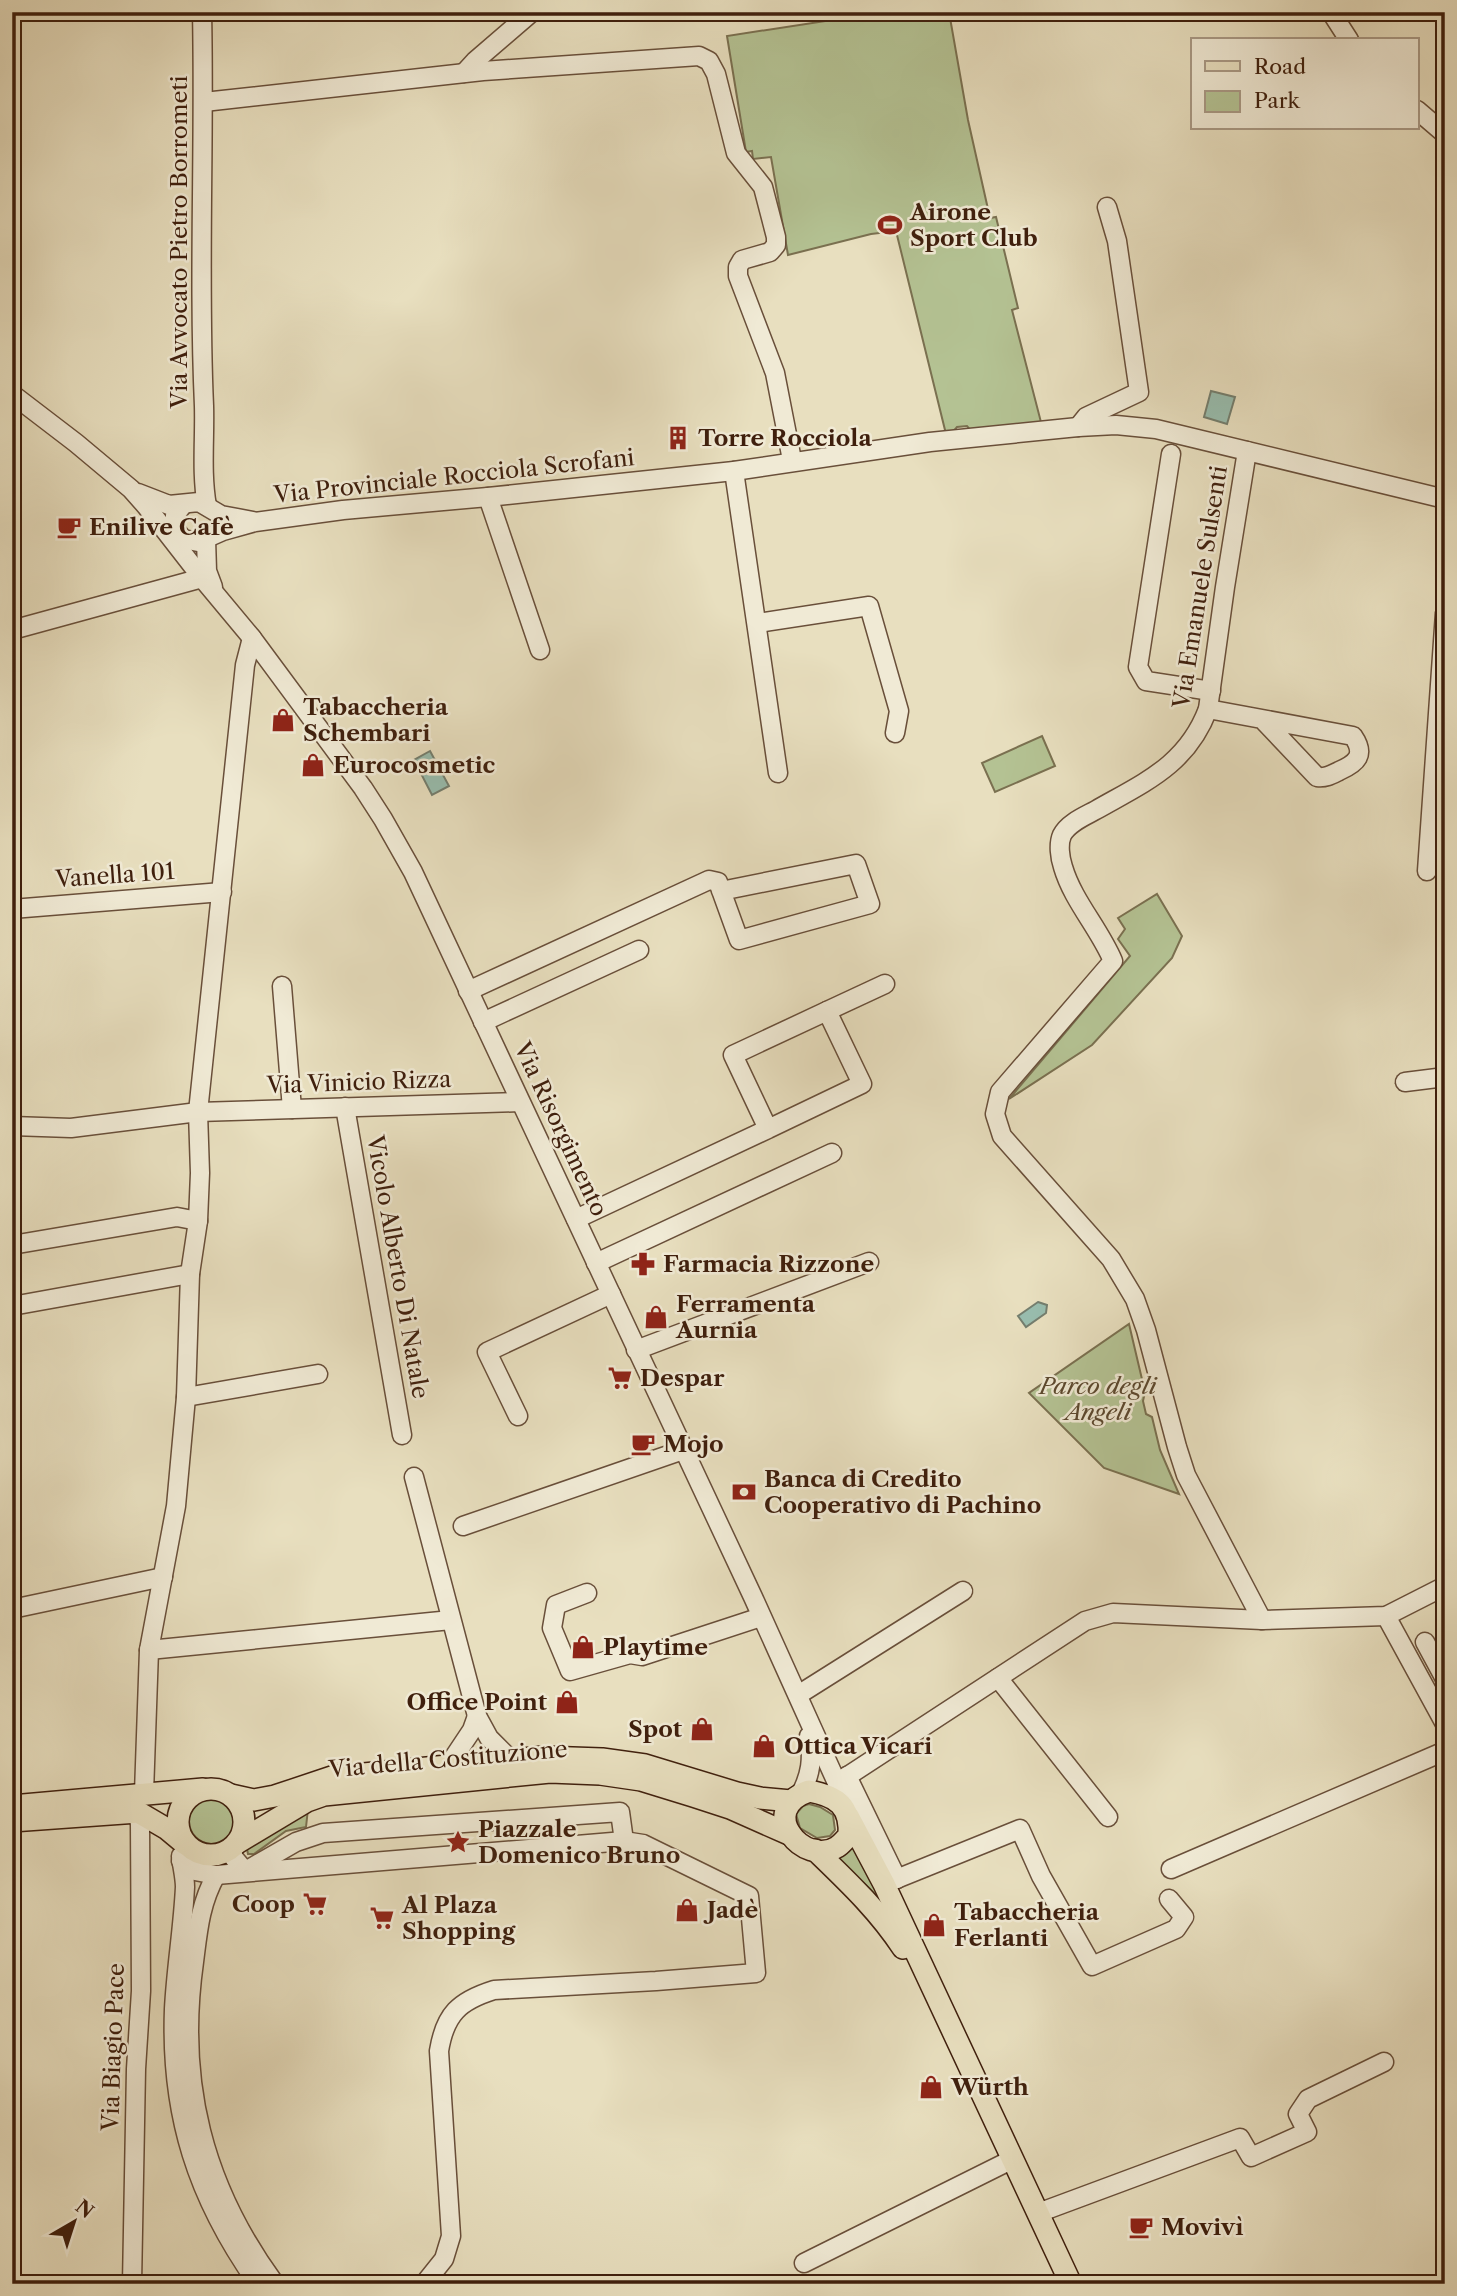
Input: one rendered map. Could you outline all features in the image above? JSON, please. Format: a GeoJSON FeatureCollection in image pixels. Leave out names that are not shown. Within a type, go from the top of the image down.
{"type":"FeatureCollection","features":[{"type":"Feature","properties":{"kind":"main road","name":"Via della Costituzione"},"geometry":{"type":"LineString","coordinates":[[231,1795],[254,1800],[275,1796],[332,1777],[543,1756],[634,1763],[737,1793],[795,1798]]}},
{"type":"Feature","properties":{"kind":"main road","name":"Via della Costituzione"},"geometry":{"type":"LineString","coordinates":[[237,1855],[307,1801],[324,1795],[550,1772],[600,1774],[641,1780],[730,1808],[791,1835]]}},
{"type":"Feature","properties":{"kind":"main road"},"geometry":{"type":"LineString","coordinates":[[182,1844],[179,1813],[182,1804],[188,1797],[205,1789]]}},
{"type":"Feature","properties":{"kind":"main road"},"geometry":{"type":"LineString","coordinates":[[12,1821],[141,1802],[205,1789],[223,1790],[231,1795],[242,1809],[244,1818],[237,1855],[205,1855],[182,1844],[152,1818],[141,1802]]}},
{"type":"Feature","properties":{"kind":"main road"},"geometry":{"type":"LineString","coordinates":[[846,1812],[849,1836],[839,1846],[823,1852],[798,1843],[791,1835],[785,1818],[786,1809],[795,1798],[809,1791],[825,1795],[846,1812],[891,1882],[942,2009],[1072,2284]]}},
{"type":"Feature","properties":{"kind":"main road"},"geometry":{"type":"LineString","coordinates":[[12,1806],[141,1802]]}},
{"type":"Feature","properties":{"kind":"main road"},"geometry":{"type":"LineString","coordinates":[[815,1850],[874,1908],[942,2009]]}},
{"type":"Feature","properties":{"kind":"street","name":"Via Avvocato Pietro Borrometi"},"geometry":{"type":"LineString","coordinates":[[202,12],[204,102],[201,342],[205,444],[203,471],[208,507]]}},
{"type":"Feature","properties":{"kind":"street"},"geometry":{"type":"LineString","coordinates":[[464,73],[532,12]]}},
{"type":"Feature","properties":{"kind":"street"},"geometry":{"type":"LineString","coordinates":[[1331,12],[1348,38]]}},
{"type":"Feature","properties":{"kind":"street"},"geometry":{"type":"LineString","coordinates":[[204,102],[464,73],[699,55],[709,61],[716,74],[736,153],[763,187],[776,237],[776,246],[770,252],[742,260],[738,267],[738,276],[775,373],[792,460]]}},
{"type":"Feature","properties":{"kind":"street"},"geometry":{"type":"LineString","coordinates":[[1418,111],[1445,134]]}},
{"type":"Feature","properties":{"kind":"street"},"geometry":{"type":"LineString","coordinates":[[1078,427],[1086,417],[1139,392],[1117,241],[1107,207]]}},
{"type":"Feature","properties":{"kind":"street"},"geometry":{"type":"LineString","coordinates":[[12,394],[131,489],[156,502],[169,505],[199,502],[221,515],[255,522]]}},
{"type":"Feature","properties":{"kind":"street","name":"Via Provinciale Rocciola Scrofani"},"geometry":{"type":"LineString","coordinates":[[255,522],[342,510],[488,498],[734,471],[792,460],[930,442],[1116,425],[1156,429],[1445,499]]}},
{"type":"Feature","properties":{"kind":"street","name":"Via Emanuele Sulsenti"},"geometry":{"type":"LineString","coordinates":[[1247,451],[1208,709],[1195,738],[1160,774],[1077,821],[1062,836],[1062,865],[1070,886],[1113,961],[1000,1091],[995,1114],[1002,1136],[1111,1259],[1135,1299],[1186,1475],[1262,1620]]}},
{"type":"Feature","properties":{"kind":"street"},"geometry":{"type":"LineString","coordinates":[[1171,454],[1138,667],[1146,681],[1211,691]]}},
{"type":"Feature","properties":{"kind":"street"},"geometry":{"type":"LineString","coordinates":[[203,471],[185,504],[177,511],[174,520],[176,535],[194,542],[255,522]]}},
{"type":"Feature","properties":{"kind":"street"},"geometry":{"type":"LineString","coordinates":[[734,471],[778,774]]}},
{"type":"Feature","properties":{"kind":"street","name":"Via Risorgimento"},"geometry":{"type":"LineString","coordinates":[[131,489],[176,535],[187,558],[252,638],[383,818],[413,872],[807,1718]]}},
{"type":"Feature","properties":{"kind":"street"},"geometry":{"type":"LineString","coordinates":[[488,498],[540,650]]}},
{"type":"Feature","properties":{"kind":"street"},"geometry":{"type":"LineString","coordinates":[[208,507],[215,523],[207,538],[207,571],[216,593]]}},
{"type":"Feature","properties":{"kind":"street"},"geometry":{"type":"LineString","coordinates":[[12,630],[202,578]]}},
{"type":"Feature","properties":{"kind":"street"},"geometry":{"type":"LineString","coordinates":[[758,623],[869,606],[899,711],[895,733]]}},
{"type":"Feature","properties":{"kind":"street"},"geometry":{"type":"LineString","coordinates":[[1427,871],[1445,613]]}},
{"type":"Feature","properties":{"kind":"street","name":"Via Biagio Pace"},"geometry":{"type":"LineString","coordinates":[[132,2284],[136,2069],[141,1991],[141,1802],[149,1650],[176,1506],[186,1398],[190,1274],[198,1221],[198,1112],[245,665],[252,638]]}},
{"type":"Feature","properties":{"kind":"street"},"geometry":{"type":"LineString","coordinates":[[1208,709],[1353,736],[1359,745],[1359,757],[1354,765],[1325,778],[1317,777],[1263,720]]}},
{"type":"Feature","properties":{"kind":"street"},"geometry":{"type":"LineString","coordinates":[[468,991],[709,880],[718,882],[721,891],[739,940],[870,904],[856,864],[721,891]]}},
{"type":"Feature","properties":{"kind":"street","name":"Vanella 101"},"geometry":{"type":"LineString","coordinates":[[12,909],[222,892]]}},
{"type":"Feature","properties":{"kind":"street"},"geometry":{"type":"LineString","coordinates":[[483,1022],[639,950]]}},
{"type":"Feature","properties":{"kind":"street"},"geometry":{"type":"LineString","coordinates":[[768,1129],[733,1055],[885,984]]}},
{"type":"Feature","properties":{"kind":"street"},"geometry":{"type":"LineString","coordinates":[[282,986],[292,1109]]}},
{"type":"Feature","properties":{"kind":"street"},"geometry":{"type":"LineString","coordinates":[[576,1219],[862,1084],[827,1011]]}},
{"type":"Feature","properties":{"kind":"street"},"geometry":{"type":"LineString","coordinates":[[1405,1082],[1445,1077]]}},
{"type":"Feature","properties":{"kind":"street","name":"Via Vinicio Rizza"},"geometry":{"type":"LineString","coordinates":[[12,1126],[71,1128],[198,1112],[520,1102]]}},
{"type":"Feature","properties":{"kind":"street","name":"Vicolo Alberto Di Natale"},"geometry":{"type":"LineString","coordinates":[[345,1107],[402,1434]]}},
{"type":"Feature","properties":{"kind":"street"},"geometry":{"type":"LineString","coordinates":[[596,1263],[832,1153]]}},
{"type":"Feature","properties":{"kind":"street"},"geometry":{"type":"LineString","coordinates":[[12,1245],[177,1217],[198,1221]]}},
{"type":"Feature","properties":{"kind":"street"},"geometry":{"type":"LineString","coordinates":[[636,1350],[869,1262]]}},
{"type":"Feature","properties":{"kind":"street"},"geometry":{"type":"LineString","coordinates":[[12,1306],[190,1274]]}},
{"type":"Feature","properties":{"kind":"street"},"geometry":{"type":"LineString","coordinates":[[518,1416],[487,1352],[611,1294]]}},
{"type":"Feature","properties":{"kind":"street"},"geometry":{"type":"LineString","coordinates":[[186,1398],[318,1374]]}},
{"type":"Feature","properties":{"kind":"street"},"geometry":{"type":"LineString","coordinates":[[463,1526],[683,1450]]}},
{"type":"Feature","properties":{"kind":"street"},"geometry":{"type":"LineString","coordinates":[[414,1477],[477,1716],[489,1738],[510,1760]]}},
{"type":"Feature","properties":{"kind":"street"},"geometry":{"type":"LineString","coordinates":[[12,1609],[163,1577]]}},
{"type":"Feature","properties":{"kind":"street"},"geometry":{"type":"LineString","coordinates":[[842,1780],[1085,1621],[1113,1613],[1262,1620],[1391,1613],[1445,1586]]}},
{"type":"Feature","properties":{"kind":"street"},"geometry":{"type":"LineString","coordinates":[[798,1695],[963,1591]]}},
{"type":"Feature","properties":{"kind":"street"},"geometry":{"type":"LineString","coordinates":[[587,1593],[556,1605],[552,1628],[570,1671],[630,1654],[642,1656],[761,1617]]}},
{"type":"Feature","properties":{"kind":"street"},"geometry":{"type":"LineString","coordinates":[[1391,1613],[1418,1640],[1445,1679]]}},
{"type":"Feature","properties":{"kind":"street"},"geometry":{"type":"LineString","coordinates":[[1391,1613],[1445,1724]]}},
{"type":"Feature","properties":{"kind":"street"},"geometry":{"type":"LineString","coordinates":[[149,1650],[451,1620]]}},
{"type":"Feature","properties":{"kind":"street"},"geometry":{"type":"LineString","coordinates":[[1418,1640],[1445,1643]]}},
{"type":"Feature","properties":{"kind":"street"},"geometry":{"type":"LineString","coordinates":[[1418,1640],[1445,1699]]}},
{"type":"Feature","properties":{"kind":"street"},"geometry":{"type":"LineString","coordinates":[[998,1678],[1108,1817]]}},
{"type":"Feature","properties":{"kind":"street"},"geometry":{"type":"LineString","coordinates":[[448,1766],[472,1730],[477,1716]]}},
{"type":"Feature","properties":{"kind":"street"},"geometry":{"type":"LineString","coordinates":[[807,1718],[842,1780],[891,1882],[1020,1829],[1041,1876],[1092,1966],[1176,1929],[1184,1917],[1170,1899]]}},
{"type":"Feature","properties":{"kind":"street"},"geometry":{"type":"LineString","coordinates":[[795,1798],[808,1780],[812,1765],[807,1718]]}},
{"type":"Feature","properties":{"kind":"street"},"geometry":{"type":"LineString","coordinates":[[1171,1869],[1445,1751]]}},
{"type":"Feature","properties":{"kind":"street"},"geometry":{"type":"LineString","coordinates":[[842,1780],[846,1812]]}},
{"type":"Feature","properties":{"kind":"street"},"geometry":{"type":"LineString","coordinates":[[275,2284],[259,2262],[217,2179],[194,2104],[188,2043],[191,1980],[202,1905],[220,1875],[237,1855],[282,1849],[323,1833],[620,1812],[624,1841]]}},
{"type":"Feature","properties":{"kind":"street"},"geometry":{"type":"LineString","coordinates":[[509,1819],[511,1851]]}},
{"type":"Feature","properties":{"kind":"street"},"geometry":{"type":"LineString","coordinates":[[237,1855],[511,1851],[624,1841],[643,1844],[749,1896],[756,1973],[494,1990],[471,1997],[457,2008],[442,2033],[439,2051],[452,2236],[444,2259],[424,2284]]}},
{"type":"Feature","properties":{"kind":"street"},"geometry":{"type":"LineString","coordinates":[[182,1844],[195,1871],[220,1875]]}},
{"type":"Feature","properties":{"kind":"street"},"geometry":{"type":"LineString","coordinates":[[182,1844],[185,1884],[176,1978],[174,2042],[175,2084],[180,2114],[191,2153],[211,2204],[226,2235],[258,2284]]}},
{"type":"Feature","properties":{"kind":"street"},"geometry":{"type":"LineString","coordinates":[[1038,2213],[1240,2138],[1251,2157],[1307,2132],[1298,2114],[1308,2098],[1384,2062]]}},
{"type":"Feature","properties":{"kind":"street"},"geometry":{"type":"LineString","coordinates":[[804,2263],[1013,2159]]}},
{"type":"Feature","properties":{"kind":"green space","name":"Airone Sport Club"},"geometry":{"type":"Polygon","coordinates":[[[884,12],[949,12],[968,120],[990,218],[996,217],[1018,308],[1012,310],[1042,426],[972,432],[967,426],[957,427],[952,433],[946,434],[896,231],[871,234],[788,255],[771,157],[753,159],[752,151],[746,152],[727,36],[884,12]]]}},
{"type":"Feature","properties":{"kind":"green space"},"geometry":{"type":"Polygon","coordinates":[[[1042,736],[1055,766],[995,792],[982,763],[1042,736]]]}},
{"type":"Feature","properties":{"kind":"green space"},"geometry":{"type":"Polygon","coordinates":[[[1157,894],[1182,936],[1172,958],[1092,1045],[1009,1099],[1130,956],[1118,939],[1125,929],[1118,918],[1157,894]]]}},
{"type":"Feature","properties":{"kind":"green space","name":"Parco degli Angeli"},"geometry":{"type":"Polygon","coordinates":[[[1129,1324],[1145,1392],[1143,1401],[1146,1414],[1152,1417],[1160,1450],[1179,1494],[1104,1468],[1029,1393],[1129,1324]]]}},
{"type":"Feature","properties":{"kind":"green space"},"geometry":{"type":"Polygon","coordinates":[[[212,1798],[228,1805],[235,1821],[228,1837],[212,1844],[196,1837],[189,1821],[196,1805],[212,1798]]]}},
{"type":"Feature","properties":{"kind":"green space"},"geometry":{"type":"Polygon","coordinates":[[[809,1804],[833,1815],[835,1830],[830,1836],[817,1838],[800,1828],[796,1814],[809,1804]]]}},
{"type":"Feature","properties":{"kind":"green space"},"geometry":{"type":"Polygon","coordinates":[[[308,1809],[306,1827],[286,1831],[254,1854],[248,1854],[247,1849],[308,1809]]]}},
{"type":"Feature","properties":{"kind":"green space"},"geometry":{"type":"Polygon","coordinates":[[[852,1844],[883,1904],[835,1858],[852,1844]]]}},
{"type":"Feature","properties":{"kind":"shaded area"},"geometry":{"type":"Polygon","coordinates":[[[1211,391],[1235,397],[1227,424],[1204,417],[1211,391]]]}},
{"type":"Feature","properties":{"kind":"shaded area"},"geometry":{"type":"Polygon","coordinates":[[[430,751],[449,786],[432,795],[414,760],[430,751]]]}},
{"type":"Feature","properties":{"kind":"shaded area"},"geometry":{"type":"Polygon","coordinates":[[[1038,1302],[1047,1305],[1046,1313],[1026,1327],[1018,1316],[1038,1302]]]}},
{"type":"Feature","properties":{"kind":"place","name":"Airone Sport Club"},"geometry":{"type":"Point","coordinates":[890,225]}},
{"type":"Feature","properties":{"kind":"place","name":"Torre Rocciola"},"geometry":{"type":"Point","coordinates":[678,438]}},
{"type":"Feature","properties":{"kind":"place","name":"Enilive Cafè"},"geometry":{"type":"Point","coordinates":[69,527]}},
{"type":"Feature","properties":{"kind":"place","name":"Tabaccheria Schembari"},"geometry":{"type":"Point","coordinates":[283,720]}},
{"type":"Feature","properties":{"kind":"place","name":"Eurocosmetic"},"geometry":{"type":"Point","coordinates":[313,765]}},
{"type":"Feature","properties":{"kind":"place","name":"Farmacia Rizzone"},"geometry":{"type":"Point","coordinates":[643,1264]}},
{"type":"Feature","properties":{"kind":"place","name":"Ferramenta Aurnia"},"geometry":{"type":"Point","coordinates":[656,1317]}},
{"type":"Feature","properties":{"kind":"place","name":"Despar"},"geometry":{"type":"Point","coordinates":[620,1378]}},
{"type":"Feature","properties":{"kind":"place","name":"Mojo"},"geometry":{"type":"Point","coordinates":[643,1444]}},
{"type":"Feature","properties":{"kind":"place","name":"Banca di Credito Cooperativo di Pachino"},"geometry":{"type":"Point","coordinates":[744,1492]}},
{"type":"Feature","properties":{"kind":"place","name":"Playtime"},"geometry":{"type":"Point","coordinates":[583,1647]}},
{"type":"Feature","properties":{"kind":"place","name":"Office Point"},"geometry":{"type":"Point","coordinates":[567,1702]}},
{"type":"Feature","properties":{"kind":"place","name":"Spot"},"geometry":{"type":"Point","coordinates":[702,1729]}},
{"type":"Feature","properties":{"kind":"place","name":"Ottica Vicari"},"geometry":{"type":"Point","coordinates":[764,1746]}},
{"type":"Feature","properties":{"kind":"place","name":"Piazzale Domenico Bruno"},"geometry":{"type":"Point","coordinates":[458,1842]}},
{"type":"Feature","properties":{"kind":"place","name":"Coop"},"geometry":{"type":"Point","coordinates":[315,1904]}},
{"type":"Feature","properties":{"kind":"place","name":"Jadè"},"geometry":{"type":"Point","coordinates":[687,1910]}},
{"type":"Feature","properties":{"kind":"place","name":"Al Plaza Shopping"},"geometry":{"type":"Point","coordinates":[382,1918]}},
{"type":"Feature","properties":{"kind":"place","name":"Tabaccheria Ferlanti"},"geometry":{"type":"Point","coordinates":[934,1925]}},
{"type":"Feature","properties":{"kind":"place","name":"Würth"},"geometry":{"type":"Point","coordinates":[931,2087]}},
{"type":"Feature","properties":{"kind":"place","name":"Movivì"},"geometry":{"type":"Point","coordinates":[1141,2227]}}]}
